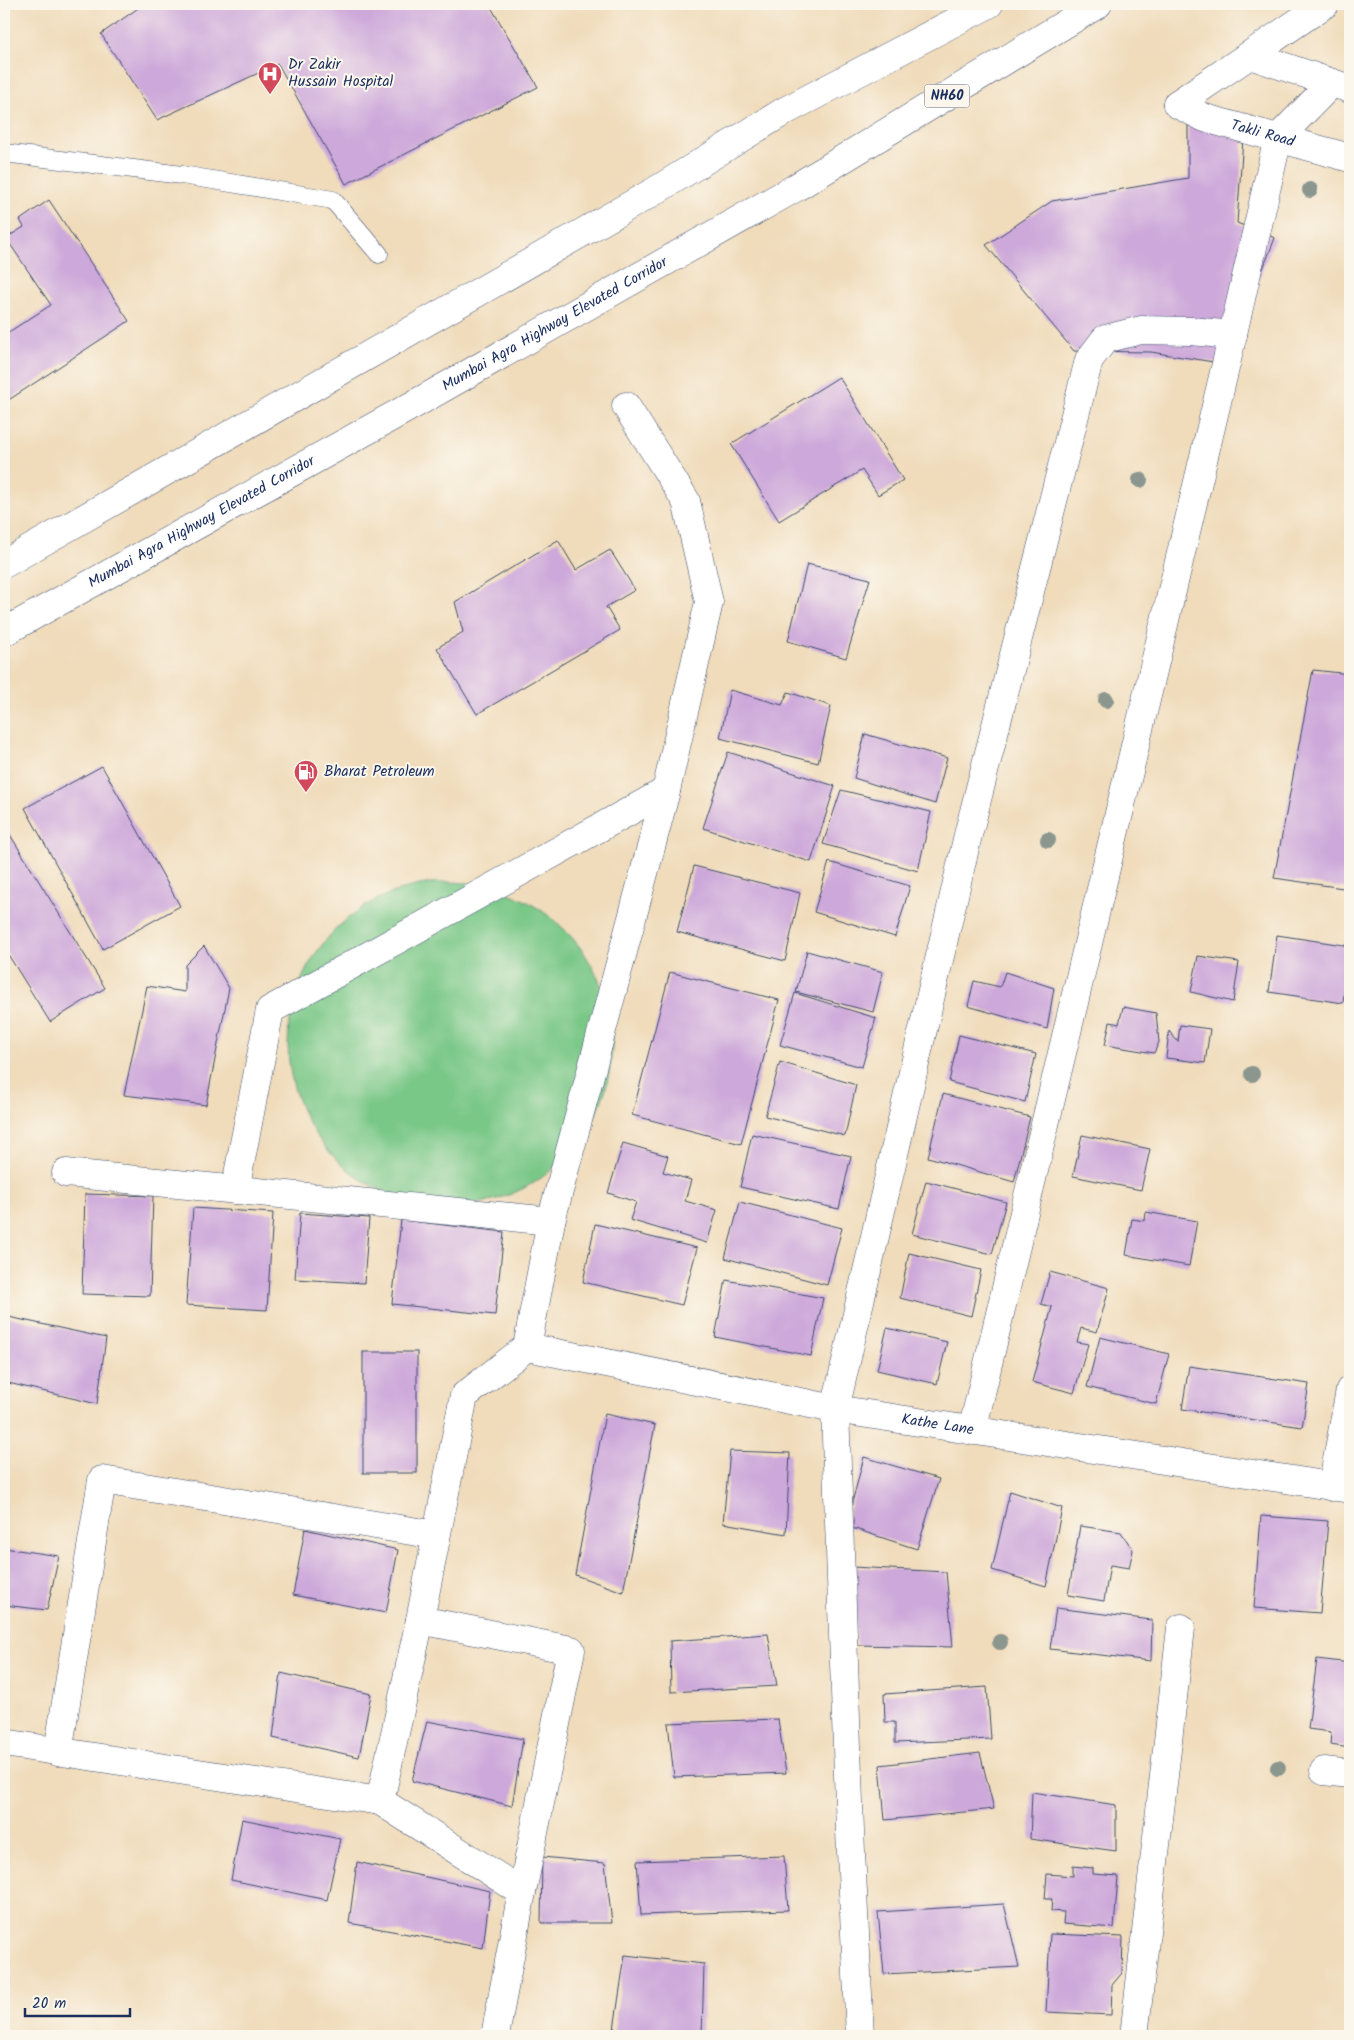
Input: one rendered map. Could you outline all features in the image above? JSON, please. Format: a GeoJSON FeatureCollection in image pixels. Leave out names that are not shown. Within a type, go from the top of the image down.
{"type":"FeatureCollection","features":[{"type":"Feature","properties":{"kind":"main road"},"geometry":{"type":"LineString","coordinates":[[4,564],[656,191],[783,112],[989,4]]}},
{"type":"Feature","properties":{"kind":"main road","name":"Mumbai Agra Highway Elevated Corridor"},"geometry":{"type":"LineString","coordinates":[[4,632],[413,405],[795,188],[1098,4]]}},
{"type":"Feature","properties":{"kind":"main road"},"geometry":{"type":"LineString","coordinates":[[1250,55],[1325,4]]}},
{"type":"Feature","properties":{"kind":"main road"},"geometry":{"type":"LineString","coordinates":[[1250,55],[1341,86]]}},
{"type":"Feature","properties":{"kind":"main road","name":"Takli Road"},"geometry":{"type":"LineString","coordinates":[[1250,55],[1177,104],[1205,118],[1350,158]]}},
{"type":"Feature","properties":{"kind":"main road"},"geometry":{"type":"LineString","coordinates":[[972,1431],[1233,335],[1278,138],[1341,86]]}},
{"type":"Feature","properties":{"kind":"main road"},"geometry":{"type":"LineString","coordinates":[[860,2036],[850,1831],[835,1409],[968,835],[1089,360],[1105,339],[1141,330],[1191,331],[1233,335]]}},
{"type":"Feature","properties":{"kind":"main road"},"geometry":{"type":"LineString","coordinates":[[380,1801],[420,1620],[464,1396],[527,1347],[551,1221],[666,791],[709,602],[686,501],[626,406]]}},
{"type":"Feature","properties":{"kind":"main road"},"geometry":{"type":"LineString","coordinates":[[236,1190],[270,1010],[666,791]]}},
{"type":"Feature","properties":{"kind":"main road"},"geometry":{"type":"LineString","coordinates":[[66,1173],[551,1221]]}},
{"type":"Feature","properties":{"kind":"main road","name":"Kathe Lane"},"geometry":{"type":"LineString","coordinates":[[527,1347],[835,1409],[1341,1488]]}},
{"type":"Feature","properties":{"kind":"main road"},"geometry":{"type":"LineString","coordinates":[[1341,1488],[1350,1390]]}},
{"type":"Feature","properties":{"kind":"main road"},"geometry":{"type":"LineString","coordinates":[[58,1752],[102,1480],[436,1535]]}},
{"type":"Feature","properties":{"kind":"main road"},"geometry":{"type":"LineString","coordinates":[[420,1620],[571,1650],[495,2036]]}},
{"type":"Feature","properties":{"kind":"main road"},"geometry":{"type":"LineString","coordinates":[[1134,2036],[1181,1628]]}},
{"type":"Feature","properties":{"kind":"main road"},"geometry":{"type":"LineString","coordinates":[[4,1744],[380,1801],[522,1892]]}},
{"type":"Feature","properties":{"kind":"lane"},"geometry":{"type":"LineString","coordinates":[[4,153],[182,175],[333,200],[379,254]]}},
{"type":"Feature","properties":{"kind":"green space"},"geometry":{"type":"Polygon","coordinates":[[[450,882],[482,885],[512,894],[540,909],[575,941],[585,954],[600,982],[609,1012],[612,1044],[609,1076],[600,1106],[585,1134],[553,1169],[540,1179],[512,1194],[482,1203],[450,1206],[418,1203],[388,1194],[360,1179],[325,1147],[315,1134],[300,1106],[291,1076],[288,1044],[291,1012],[300,982],[315,954],[347,919],[360,909],[388,894],[418,885],[450,882]]]}},
{"type":"Feature","properties":{"kind":"building"},"geometry":{"type":"Polygon","coordinates":[[[144,4],[489,4],[538,87],[346,184],[278,64],[157,120],[101,34],[144,4]]]}},
{"type":"Feature","properties":{"kind":"building"},"geometry":{"type":"Polygon","coordinates":[[[1188,121],[1244,125],[1237,223],[1275,238],[1226,364],[1151,352],[1074,351],[986,245],[1052,201],[1188,178],[1188,121]]]}},
{"type":"Feature","properties":{"kind":"building"},"geometry":{"type":"Polygon","coordinates":[[[49,200],[129,321],[4,403],[4,335],[51,305],[6,238],[24,227],[20,220],[49,200]]]}},
{"type":"Feature","properties":{"kind":"building"},"geometry":{"type":"Polygon","coordinates":[[[839,377],[903,480],[878,495],[862,470],[779,521],[731,444],[839,377]]]}},
{"type":"Feature","properties":{"kind":"building"},"geometry":{"type":"Polygon","coordinates":[[[558,540],[576,570],[610,550],[635,590],[606,607],[620,630],[477,714],[437,648],[463,632],[455,602],[558,540]]]}},
{"type":"Feature","properties":{"kind":"building"},"geometry":{"type":"Polygon","coordinates":[[[807,564],[870,579],[846,658],[788,641],[807,564]]]}},
{"type":"Feature","properties":{"kind":"building"},"geometry":{"type":"Polygon","coordinates":[[[1313,670],[1350,674],[1350,889],[1274,878],[1313,670]]]}},
{"type":"Feature","properties":{"kind":"building"},"geometry":{"type":"Polygon","coordinates":[[[730,690],[782,705],[788,692],[831,706],[818,763],[720,738],[730,690]]]}},
{"type":"Feature","properties":{"kind":"building"},"geometry":{"type":"Polygon","coordinates":[[[865,734],[947,758],[935,804],[854,778],[865,734]]]}},
{"type":"Feature","properties":{"kind":"building"},"geometry":{"type":"Polygon","coordinates":[[[728,752],[835,786],[811,862],[703,828],[728,752]]]}},
{"type":"Feature","properties":{"kind":"building"},"geometry":{"type":"Polygon","coordinates":[[[102,766],[180,906],[103,949],[25,808],[102,766]]]}},
{"type":"Feature","properties":{"kind":"building"},"geometry":{"type":"Polygon","coordinates":[[[841,790],[931,812],[918,871],[823,844],[841,790]]]}},
{"type":"Feature","properties":{"kind":"building"},"geometry":{"type":"Polygon","coordinates":[[[4,825],[105,988],[50,1022],[4,948],[4,825]]]}},
{"type":"Feature","properties":{"kind":"building"},"geometry":{"type":"Polygon","coordinates":[[[829,862],[910,886],[895,937],[814,912],[829,862]]]}},
{"type":"Feature","properties":{"kind":"building"},"geometry":{"type":"Polygon","coordinates":[[[694,866],[800,893],[785,961],[677,932],[694,866]]]}},
{"type":"Feature","properties":{"kind":"building"},"geometry":{"type":"Polygon","coordinates":[[[1277,935],[1350,946],[1350,977],[1346,976],[1343,1003],[1269,992],[1277,935]]]}},
{"type":"Feature","properties":{"kind":"building"},"geometry":{"type":"Polygon","coordinates":[[[204,946],[229,988],[206,1105],[124,1095],[147,986],[185,992],[185,965],[204,946]]]}},
{"type":"Feature","properties":{"kind":"building"},"geometry":{"type":"Polygon","coordinates":[[[807,951],[883,972],[873,1012],[796,992],[807,951]]]}},
{"type":"Feature","properties":{"kind":"building"},"geometry":{"type":"Polygon","coordinates":[[[1198,956],[1239,962],[1233,1002],[1191,992],[1198,956]]]}},
{"type":"Feature","properties":{"kind":"building"},"geometry":{"type":"Polygon","coordinates":[[[670,972],[779,1000],[741,1144],[632,1115],[670,972]]]}},
{"type":"Feature","properties":{"kind":"building"},"geometry":{"type":"Polygon","coordinates":[[[1005,972],[1054,988],[1047,1029],[968,1006],[974,981],[1000,987],[1005,972]]]}},
{"type":"Feature","properties":{"kind":"building"},"geometry":{"type":"Polygon","coordinates":[[[795,993],[876,1018],[862,1067],[780,1045],[795,993]]]}},
{"type":"Feature","properties":{"kind":"building"},"geometry":{"type":"Polygon","coordinates":[[[1123,1007],[1156,1013],[1159,1042],[1154,1053],[1105,1045],[1110,1022],[1119,1024],[1123,1007]]]}},
{"type":"Feature","properties":{"kind":"building"},"geometry":{"type":"Polygon","coordinates":[[[1180,1025],[1210,1029],[1205,1063],[1166,1058],[1169,1031],[1178,1042],[1180,1025]]]}},
{"type":"Feature","properties":{"kind":"building"},"geometry":{"type":"Polygon","coordinates":[[[959,1035],[1036,1054],[1025,1102],[949,1082],[959,1035]]]}},
{"type":"Feature","properties":{"kind":"building"},"geometry":{"type":"Polygon","coordinates":[[[780,1062],[856,1085],[845,1136],[765,1116],[780,1062]]]}},
{"type":"Feature","properties":{"kind":"building"},"geometry":{"type":"Polygon","coordinates":[[[943,1094],[1030,1117],[1014,1182],[928,1157],[943,1094]]]}},
{"type":"Feature","properties":{"kind":"building"},"geometry":{"type":"Polygon","coordinates":[[[752,1134],[851,1156],[839,1209],[740,1187],[752,1134]]]}},
{"type":"Feature","properties":{"kind":"building"},"geometry":{"type":"Polygon","coordinates":[[[1082,1135],[1150,1149],[1141,1190],[1073,1176],[1082,1135]]]}},
{"type":"Feature","properties":{"kind":"building"},"geometry":{"type":"Polygon","coordinates":[[[623,1143],[668,1156],[663,1172],[691,1180],[685,1201],[717,1210],[707,1243],[630,1220],[636,1202],[608,1193],[623,1143]]]}},
{"type":"Feature","properties":{"kind":"building"},"geometry":{"type":"Polygon","coordinates":[[[926,1181],[1006,1202],[992,1254],[912,1234],[926,1181]]]}},
{"type":"Feature","properties":{"kind":"building"},"geometry":{"type":"Polygon","coordinates":[[[85,1194],[153,1196],[150,1296],[82,1294],[85,1194]]]}},
{"type":"Feature","properties":{"kind":"building"},"geometry":{"type":"Polygon","coordinates":[[[740,1202],[842,1228],[827,1285],[725,1258],[740,1202]]]}},
{"type":"Feature","properties":{"kind":"building"},"geometry":{"type":"Polygon","coordinates":[[[193,1208],[273,1213],[267,1310],[186,1305],[193,1208]]]}},
{"type":"Feature","properties":{"kind":"building"},"geometry":{"type":"Polygon","coordinates":[[[1146,1212],[1197,1221],[1189,1266],[1126,1255],[1132,1219],[1145,1221],[1146,1212]]]}},
{"type":"Feature","properties":{"kind":"building"},"geometry":{"type":"Polygon","coordinates":[[[300,1213],[369,1218],[364,1283],[295,1279],[300,1213]]]}},
{"type":"Feature","properties":{"kind":"building"},"geometry":{"type":"Polygon","coordinates":[[[401,1220],[504,1232],[495,1315],[392,1304],[401,1220]]]}},
{"type":"Feature","properties":{"kind":"building"},"geometry":{"type":"Polygon","coordinates":[[[595,1224],[697,1248],[682,1305],[583,1282],[595,1224]]]}},
{"type":"Feature","properties":{"kind":"building"},"geometry":{"type":"Polygon","coordinates":[[[909,1253],[981,1270],[971,1316],[900,1298],[909,1253]]]}},
{"type":"Feature","properties":{"kind":"building"},"geometry":{"type":"Polygon","coordinates":[[[1050,1272],[1109,1288],[1097,1332],[1081,1328],[1077,1342],[1088,1344],[1074,1393],[1032,1382],[1052,1307],[1041,1304],[1050,1272]]]}},
{"type":"Feature","properties":{"kind":"building"},"geometry":{"type":"Polygon","coordinates":[[[726,1280],[823,1298],[811,1356],[715,1337],[726,1280]]]}},
{"type":"Feature","properties":{"kind":"building"},"geometry":{"type":"Polygon","coordinates":[[[4,1316],[106,1338],[97,1404],[4,1382],[4,1316]]]}},
{"type":"Feature","properties":{"kind":"building"},"geometry":{"type":"Polygon","coordinates":[[[887,1328],[947,1342],[937,1384],[877,1370],[887,1328]]]}},
{"type":"Feature","properties":{"kind":"building"},"geometry":{"type":"Polygon","coordinates":[[[1100,1337],[1169,1354],[1156,1404],[1087,1387],[1100,1337]]]}},
{"type":"Feature","properties":{"kind":"building"},"geometry":{"type":"Polygon","coordinates":[[[363,1352],[417,1352],[417,1473],[363,1473],[363,1352]]]}},
{"type":"Feature","properties":{"kind":"building"},"geometry":{"type":"Polygon","coordinates":[[[1189,1366],[1309,1384],[1302,1427],[1182,1409],[1189,1366]]]}},
{"type":"Feature","properties":{"kind":"building"},"geometry":{"type":"Polygon","coordinates":[[[605,1414],[655,1425],[623,1592],[575,1575],[605,1414]]]}},
{"type":"Feature","properties":{"kind":"building"},"geometry":{"type":"Polygon","coordinates":[[[730,1451],[790,1453],[786,1534],[723,1523],[730,1451]]]}},
{"type":"Feature","properties":{"kind":"building"},"geometry":{"type":"Polygon","coordinates":[[[864,1457],[939,1479],[917,1549],[846,1526],[864,1457]]]}},
{"type":"Feature","properties":{"kind":"building"},"geometry":{"type":"Polygon","coordinates":[[[1010,1491],[1062,1508],[1046,1586],[992,1570],[1010,1491]]]}},
{"type":"Feature","properties":{"kind":"building"},"geometry":{"type":"Polygon","coordinates":[[[1261,1516],[1328,1521],[1320,1613],[1254,1608],[1261,1516]]]}},
{"type":"Feature","properties":{"kind":"building"},"geometry":{"type":"Polygon","coordinates":[[[1080,1526],[1121,1532],[1133,1550],[1129,1568],[1110,1565],[1104,1601],[1068,1595],[1080,1526]]]}},
{"type":"Feature","properties":{"kind":"building"},"geometry":{"type":"Polygon","coordinates":[[[305,1529],[398,1550],[386,1613],[293,1595],[305,1529]]]}},
{"type":"Feature","properties":{"kind":"building"},"geometry":{"type":"Polygon","coordinates":[[[4,1548],[59,1556],[47,1610],[4,1605],[4,1548]]]}},
{"type":"Feature","properties":{"kind":"building"},"geometry":{"type":"Polygon","coordinates":[[[852,1567],[946,1572],[953,1647],[857,1645],[852,1567]]]}},
{"type":"Feature","properties":{"kind":"building"},"geometry":{"type":"Polygon","coordinates":[[[1056,1608],[1152,1620],[1151,1661],[1050,1649],[1056,1608]]]}},
{"type":"Feature","properties":{"kind":"building"},"geometry":{"type":"Polygon","coordinates":[[[768,1634],[777,1686],[671,1692],[670,1641],[768,1634]]]}},
{"type":"Feature","properties":{"kind":"building"},"geometry":{"type":"Polygon","coordinates":[[[1317,1659],[1350,1663],[1350,1748],[1330,1745],[1331,1732],[1308,1729],[1317,1659]]]}},
{"type":"Feature","properties":{"kind":"building"},"geometry":{"type":"Polygon","coordinates":[[[281,1673],[371,1694],[359,1757],[273,1738],[281,1673]]]}},
{"type":"Feature","properties":{"kind":"building"},"geometry":{"type":"Polygon","coordinates":[[[987,1687],[991,1739],[895,1743],[895,1722],[885,1722],[884,1694],[987,1687]]]}},
{"type":"Feature","properties":{"kind":"building"},"geometry":{"type":"Polygon","coordinates":[[[778,1719],[786,1773],[674,1777],[668,1723],[778,1719]]]}},
{"type":"Feature","properties":{"kind":"building"},"geometry":{"type":"Polygon","coordinates":[[[427,1721],[523,1739],[512,1806],[412,1781],[427,1721]]]}},
{"type":"Feature","properties":{"kind":"building"},"geometry":{"type":"Polygon","coordinates":[[[980,1753],[994,1809],[885,1820],[880,1765],[980,1753]]]}},
{"type":"Feature","properties":{"kind":"building"},"geometry":{"type":"Polygon","coordinates":[[[1032,1792],[1116,1805],[1116,1851],[1030,1839],[1032,1792]]]}},
{"type":"Feature","properties":{"kind":"building"},"geometry":{"type":"Polygon","coordinates":[[[242,1819],[340,1839],[327,1900],[231,1880],[242,1819]]]}},
{"type":"Feature","properties":{"kind":"building"},"geometry":{"type":"Polygon","coordinates":[[[784,1856],[788,1910],[641,1915],[637,1861],[784,1856]]]}},
{"type":"Feature","properties":{"kind":"building"},"geometry":{"type":"Polygon","coordinates":[[[542,1857],[605,1863],[612,1923],[541,1923],[542,1857]]]}},
{"type":"Feature","properties":{"kind":"building"},"geometry":{"type":"Polygon","coordinates":[[[357,1862],[490,1891],[483,1948],[349,1923],[357,1862]]]}},
{"type":"Feature","properties":{"kind":"building"},"geometry":{"type":"Polygon","coordinates":[[[1073,1866],[1093,1868],[1093,1874],[1118,1876],[1114,1928],[1063,1924],[1064,1912],[1051,1911],[1052,1899],[1045,1899],[1047,1874],[1073,1876],[1073,1866]]]}},
{"type":"Feature","properties":{"kind":"building"},"geometry":{"type":"Polygon","coordinates":[[[1004,1904],[1019,1967],[884,1974],[878,1912],[1004,1904]]]}},
{"type":"Feature","properties":{"kind":"building"},"geometry":{"type":"Polygon","coordinates":[[[1050,1934],[1123,1937],[1122,1973],[1112,1985],[1111,2015],[1046,2012],[1050,1934]]]}},
{"type":"Feature","properties":{"kind":"building"},"geometry":{"type":"Polygon","coordinates":[[[625,1955],[704,1964],[702,2036],[613,2036],[625,1955]]]}},
{"type":"Feature","properties":{"kind":"place","name":"Dr Zakir Hussain Hospital"},"geometry":{"type":"Point","coordinates":[270,95]}},
{"type":"Feature","properties":{"kind":"place","name":"Bharat Petroleum"},"geometry":{"type":"Point","coordinates":[306,793]}}]}
